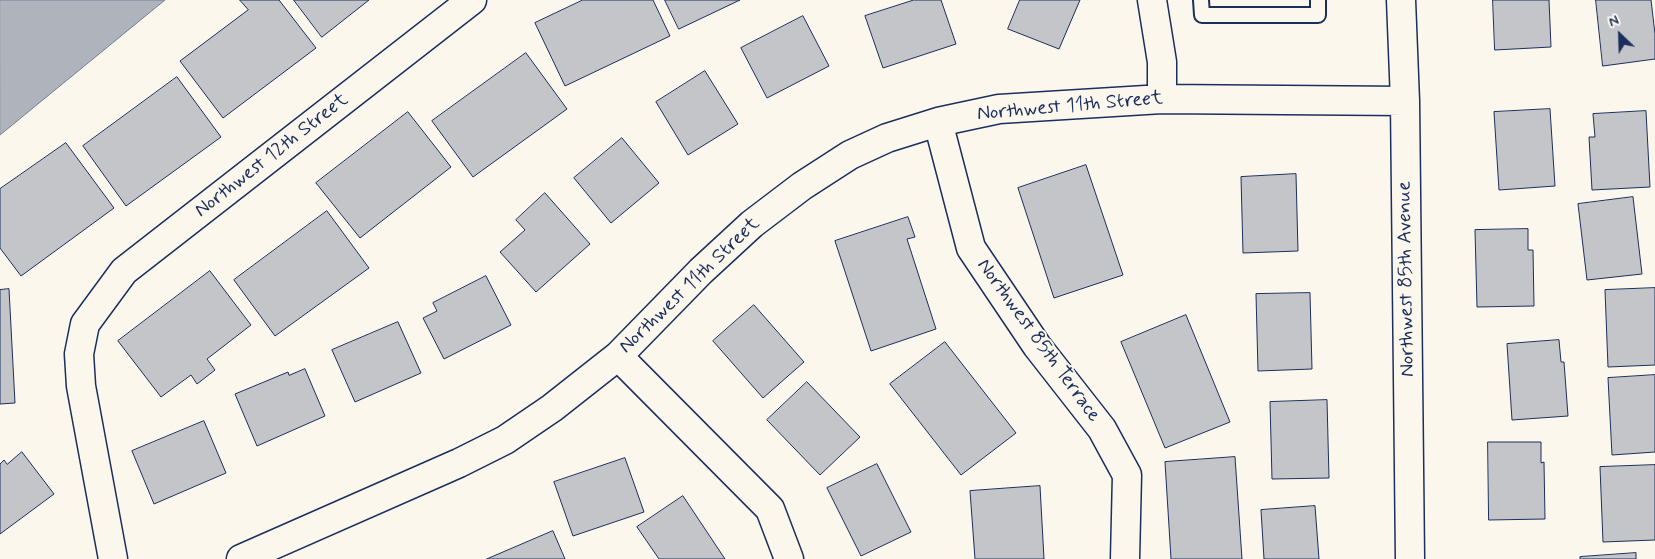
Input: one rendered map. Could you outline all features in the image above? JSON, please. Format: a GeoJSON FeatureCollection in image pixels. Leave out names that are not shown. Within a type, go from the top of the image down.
{"type":"FeatureCollection","features":[{"type":"Feature","properties":{"kind":"street","name":"Northwest 12th Street"},"geometry":{"type":"LineString","coordinates":[[113,559],[81,386],[79,354],[85,324],[124,272],[472,0]]}},
{"type":"Feature","properties":{"kind":"street","name":"Northwest 85th Avenue"},"geometry":{"type":"LineString","coordinates":[[1401,0],[1405,101],[1410,559]]}},
{"type":"Feature","properties":{"kind":"street"},"geometry":{"type":"LineString","coordinates":[[1154,1],[1162,62],[1162,99]]}},
{"type":"Feature","properties":{"kind":"street","name":"Northwest 11th Street"},"geometry":{"type":"LineString","coordinates":[[241,559],[450,467],[505,440],[552,408],[618,356],[708,264],[752,224],[802,186],[850,155],[887,138],[938,122],[999,109],[1162,99],[1405,101]]}},
{"type":"Feature","properties":{"kind":"street","name":"Northwest 85th Terrace"},"geometry":{"type":"LineString","coordinates":[[938,122],[971,248],[1037,346],[1102,429],[1127,475],[1125,559]]}},
{"type":"Feature","properties":{"kind":"street"},"geometry":{"type":"LineString","coordinates":[[618,356],[770,509],[789,559]]}},
{"type":"Feature","properties":{"kind":"lane"},"geometry":{"type":"LineString","coordinates":[[1201,0],[1202,15],[1318,15],[1318,0]]}},
{"type":"Feature","properties":{"kind":"shaded area"},"geometry":{"type":"Polygon","coordinates":[[[0,0],[165,0],[0,135],[0,0]]]}},
{"type":"Feature","properties":{"kind":"building"},"geometry":{"type":"Polygon","coordinates":[[[240,0],[279,0],[316,48],[223,118],[180,61],[248,10],[240,0]]]}},
{"type":"Feature","properties":{"kind":"building"},"geometry":{"type":"Polygon","coordinates":[[[294,0],[369,0],[322,37],[294,0]]]}},
{"type":"Feature","properties":{"kind":"building"},"geometry":{"type":"Polygon","coordinates":[[[583,0],[653,0],[670,36],[565,86],[535,23],[583,0]]]}},
{"type":"Feature","properties":{"kind":"building"},"geometry":{"type":"Polygon","coordinates":[[[665,0],[740,0],[679,29],[665,0]]]}},
{"type":"Feature","properties":{"kind":"building"},"geometry":{"type":"Polygon","coordinates":[[[914,0],[941,0],[956,44],[883,68],[865,16],[914,0]]]}},
{"type":"Feature","properties":{"kind":"building"},"geometry":{"type":"Polygon","coordinates":[[[1020,0],[1080,0],[1059,49],[1008,29],[1020,0]]]}},
{"type":"Feature","properties":{"kind":"building"},"geometry":{"type":"Polygon","coordinates":[[[1493,0],[1549,0],[1551,47],[1495,50],[1493,0]]]}},
{"type":"Feature","properties":{"kind":"building"},"geometry":{"type":"Polygon","coordinates":[[[1596,0],[1651,0],[1655,34],[1655,59],[1603,66],[1596,0]]]}},
{"type":"Feature","properties":{"kind":"building"},"geometry":{"type":"Polygon","coordinates":[[[803,16],[829,66],[767,98],[741,48],[803,16]]]}},
{"type":"Feature","properties":{"kind":"building"},"geometry":{"type":"Polygon","coordinates":[[[526,53],[567,109],[473,177],[432,121],[526,53]]]}},
{"type":"Feature","properties":{"kind":"building"},"geometry":{"type":"Polygon","coordinates":[[[705,71],[738,124],[688,155],[656,102],[705,71]]]}},
{"type":"Feature","properties":{"kind":"building"},"geometry":{"type":"Polygon","coordinates":[[[177,77],[221,137],[126,206],[83,146],[177,77]]]}},
{"type":"Feature","properties":{"kind":"building"},"geometry":{"type":"Polygon","coordinates":[[[1550,109],[1555,186],[1499,190],[1494,112],[1550,109]]]}},
{"type":"Feature","properties":{"kind":"building"},"geometry":{"type":"Polygon","coordinates":[[[1646,111],[1650,187],[1592,190],[1589,137],[1595,137],[1593,114],[1646,111]]]}},
{"type":"Feature","properties":{"kind":"building"},"geometry":{"type":"Polygon","coordinates":[[[408,112],[451,167],[360,238],[316,183],[408,112]]]}},
{"type":"Feature","properties":{"kind":"building"},"geometry":{"type":"Polygon","coordinates":[[[622,138],[659,183],[611,223],[574,178],[622,138]]]}},
{"type":"Feature","properties":{"kind":"building"},"geometry":{"type":"Polygon","coordinates":[[[66,143],[114,208],[21,276],[0,248],[0,189],[66,143]]]}},
{"type":"Feature","properties":{"kind":"building"},"geometry":{"type":"Polygon","coordinates":[[[1086,165],[1123,275],[1054,298],[1018,188],[1086,165]]]}},
{"type":"Feature","properties":{"kind":"building"},"geometry":{"type":"Polygon","coordinates":[[[1296,174],[1298,251],[1243,253],[1241,177],[1296,174]]]}},
{"type":"Feature","properties":{"kind":"building"},"geometry":{"type":"Polygon","coordinates":[[[545,193],[590,244],[536,292],[500,252],[525,230],[516,220],[545,193]]]}},
{"type":"Feature","properties":{"kind":"building"},"geometry":{"type":"Polygon","coordinates":[[[1633,197],[1642,274],[1587,280],[1578,204],[1633,197]]]}},
{"type":"Feature","properties":{"kind":"building"},"geometry":{"type":"Polygon","coordinates":[[[327,211],[369,268],[275,336],[234,280],[327,211]]]}},
{"type":"Feature","properties":{"kind":"building"},"geometry":{"type":"Polygon","coordinates":[[[908,217],[915,237],[907,239],[936,329],[871,351],[835,241],[908,217]]]}},
{"type":"Feature","properties":{"kind":"building"},"geometry":{"type":"Polygon","coordinates":[[[1528,229],[1528,250],[1533,250],[1534,306],[1477,307],[1475,230],[1528,229]]]}},
{"type":"Feature","properties":{"kind":"building"},"geometry":{"type":"Polygon","coordinates":[[[210,271],[251,325],[207,359],[215,370],[197,384],[191,375],[161,397],[118,341],[210,271]]]}},
{"type":"Feature","properties":{"kind":"building"},"geometry":{"type":"Polygon","coordinates":[[[486,276],[511,325],[444,359],[423,318],[437,311],[433,303],[486,276]]]}},
{"type":"Feature","properties":{"kind":"building"},"geometry":{"type":"Polygon","coordinates":[[[1655,288],[1655,365],[1608,367],[1605,290],[1655,288]]]}},
{"type":"Feature","properties":{"kind":"building"},"geometry":{"type":"Polygon","coordinates":[[[9,289],[15,403],[0,404],[0,290],[9,289]]]}},
{"type":"Feature","properties":{"kind":"building"},"geometry":{"type":"Polygon","coordinates":[[[1310,293],[1312,369],[1258,371],[1256,294],[1310,293]]]}},
{"type":"Feature","properties":{"kind":"building"},"geometry":{"type":"Polygon","coordinates":[[[754,305],[804,362],[763,398],[713,341],[754,305]]]}},
{"type":"Feature","properties":{"kind":"building"},"geometry":{"type":"Polygon","coordinates":[[[1186,315],[1230,422],[1165,448],[1121,342],[1186,315]]]}},
{"type":"Feature","properties":{"kind":"building"},"geometry":{"type":"Polygon","coordinates":[[[398,322],[421,373],[355,402],[332,350],[398,322]]]}},
{"type":"Feature","properties":{"kind":"building"},"geometry":{"type":"Polygon","coordinates":[[[1559,340],[1561,362],[1564,362],[1568,416],[1512,420],[1507,344],[1559,340]]]}},
{"type":"Feature","properties":{"kind":"building"},"geometry":{"type":"Polygon","coordinates":[[[945,342],[1016,433],[961,475],[890,384],[945,342]]]}},
{"type":"Feature","properties":{"kind":"building"},"geometry":{"type":"Polygon","coordinates":[[[305,369],[325,416],[257,446],[235,394],[288,372],[289,375],[305,369]]]}},
{"type":"Feature","properties":{"kind":"building"},"geometry":{"type":"Polygon","coordinates":[[[1655,375],[1655,452],[1612,455],[1608,378],[1655,375]]]}},
{"type":"Feature","properties":{"kind":"building"},"geometry":{"type":"Polygon","coordinates":[[[807,382],[860,437],[820,475],[767,420],[807,382]]]}},
{"type":"Feature","properties":{"kind":"building"},"geometry":{"type":"Polygon","coordinates":[[[1327,400],[1329,478],[1272,479],[1270,402],[1327,400]]]}},
{"type":"Feature","properties":{"kind":"building"},"geometry":{"type":"Polygon","coordinates":[[[204,421],[226,473],[154,504],[132,451],[204,421]]]}},
{"type":"Feature","properties":{"kind":"building"},"geometry":{"type":"Polygon","coordinates":[[[1488,442],[1541,442],[1541,463],[1544,462],[1545,519],[1489,520],[1488,442]]]}},
{"type":"Feature","properties":{"kind":"building"},"geometry":{"type":"Polygon","coordinates":[[[22,452],[54,494],[0,534],[0,464],[4,460],[7,464],[22,452]]]}},
{"type":"Feature","properties":{"kind":"building"},"geometry":{"type":"Polygon","coordinates":[[[1235,457],[1242,559],[1171,559],[1165,462],[1235,457]]]}},
{"type":"Feature","properties":{"kind":"building"},"geometry":{"type":"Polygon","coordinates":[[[625,458],[644,512],[573,536],[554,482],[625,458]]]}},
{"type":"Feature","properties":{"kind":"building"},"geometry":{"type":"Polygon","coordinates":[[[877,464],[911,532],[861,556],[827,488],[877,464]]]}},
{"type":"Feature","properties":{"kind":"building"},"geometry":{"type":"Polygon","coordinates":[[[1655,465],[1655,540],[1603,542],[1600,467],[1655,465]]]}},
{"type":"Feature","properties":{"kind":"building"},"geometry":{"type":"Polygon","coordinates":[[[1040,486],[1044,559],[975,559],[970,491],[1040,486]]]}},
{"type":"Feature","properties":{"kind":"building"},"geometry":{"type":"Polygon","coordinates":[[[683,496],[725,559],[659,559],[637,527],[683,496]]]}},
{"type":"Feature","properties":{"kind":"building"},"geometry":{"type":"Polygon","coordinates":[[[1315,506],[1319,559],[1264,559],[1261,510],[1315,506]]]}},
{"type":"Feature","properties":{"kind":"building"},"geometry":{"type":"Polygon","coordinates":[[[553,531],[565,559],[487,559],[553,531]]]}},
{"type":"Feature","properties":{"kind":"building"},"geometry":{"type":"Polygon","coordinates":[[[1636,553],[1636,559],[1580,559],[1580,557],[1636,553]]]}}]}
